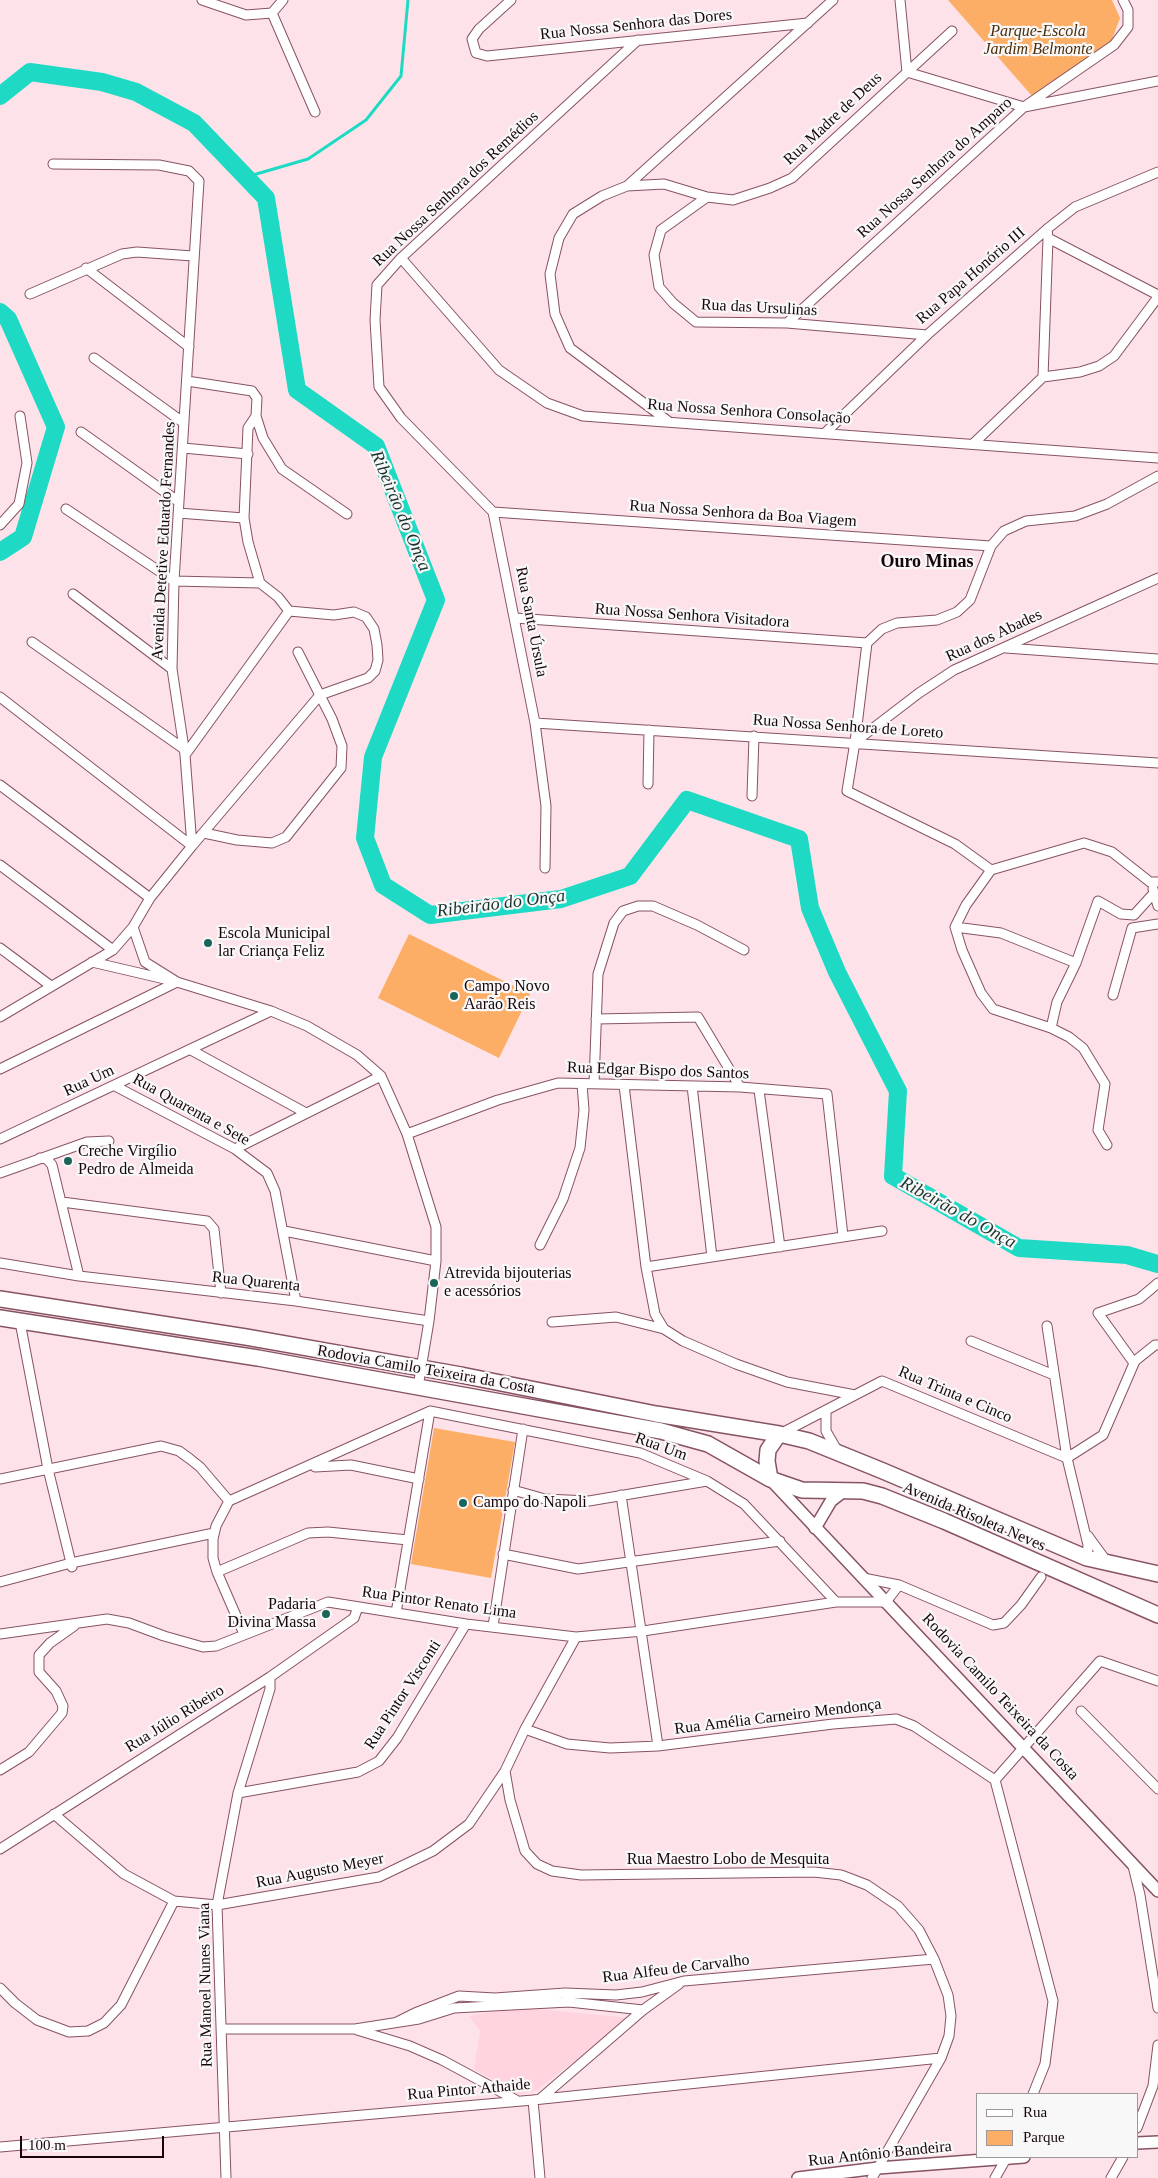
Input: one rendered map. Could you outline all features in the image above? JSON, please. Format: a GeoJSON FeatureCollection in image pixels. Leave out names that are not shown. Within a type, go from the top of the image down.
{"type":"FeatureCollection","features":[{"type":"Feature","properties":{"kind":"highway","name":"Rodovia Camilo Teixeira da Costa"},"geometry":{"type":"LineString","coordinates":[[0,1299],[246,1337],[420,1368],[656,1414],[779,1434]]}},
{"type":"Feature","properties":{"kind":"highway","name":"Rodovia Camilo Teixeira da Costa"},"geometry":{"type":"LineString","coordinates":[[0,1318],[258,1358],[661,1431],[708,1444],[770,1479]]}},
{"type":"Feature","properties":{"kind":"highway","name":"Avenida Risoleta Neves"},"geometry":{"type":"LineString","coordinates":[[779,1434],[809,1441],[959,1502],[1044,1541],[1087,1558],[1158,1574]]}},
{"type":"Feature","properties":{"kind":"highway"},"geometry":{"type":"LineString","coordinates":[[770,1479],[767,1461],[768,1450],[779,1434]]}},
{"type":"Feature","properties":{"kind":"highway","name":"Avenida Risoleta Neves"},"geometry":{"type":"LineString","coordinates":[[770,1479],[802,1490],[818,1492],[862,1491],[882,1496],[944,1521],[1158,1616]]}},
{"type":"Feature","properties":{"kind":"street"},"geometry":{"type":"LineString","coordinates":[[202,0],[246,15],[272,13],[283,0]]}},
{"type":"Feature","properties":{"kind":"street","name":"Rua Nossa Senhora das Dores"},"geometry":{"type":"LineString","coordinates":[[511,0],[472,39],[472,46],[476,53],[487,56],[808,23]]}},
{"type":"Feature","properties":{"kind":"street"},"geometry":{"type":"LineString","coordinates":[[627,186],[833,0]]}},
{"type":"Feature","properties":{"kind":"street"},"geometry":{"type":"LineString","coordinates":[[900,0],[907,72],[1024,107],[1114,45],[1128,27],[1128,10],[1123,0]]}},
{"type":"Feature","properties":{"kind":"street"},"geometry":{"type":"LineString","coordinates":[[272,13],[315,112]]}},
{"type":"Feature","properties":{"kind":"street","name":"Rua Madre de Deus"},"geometry":{"type":"LineString","coordinates":[[668,421],[570,348],[555,314],[550,274],[559,238],[573,214],[602,196],[627,186],[664,184],[708,197],[733,200],[770,188],[792,178],[952,31]]}},
{"type":"Feature","properties":{"kind":"street","name":"Rua Nossa Senhora dos Remédios"},"geometry":{"type":"LineString","coordinates":[[493,512],[402,418],[379,387],[375,320],[377,284],[401,258],[638,40]]}},
{"type":"Feature","properties":{"kind":"street","name":"Rua Nossa Senhora do Amparo"},"geometry":{"type":"LineString","coordinates":[[786,323],[1024,107],[1158,81]]}},
{"type":"Feature","properties":{"kind":"street","name":"Avenida Detetive Eduardo Fernandes"},"geometry":{"type":"LineString","coordinates":[[54,164],[159,165],[190,171],[199,181],[174,581],[172,669],[185,752],[192,846]]}},
{"type":"Feature","properties":{"kind":"street","name":"Rua Papa Honório III"},"geometry":{"type":"LineString","coordinates":[[825,433],[927,335],[1048,233],[1075,207],[1158,172]]}},
{"type":"Feature","properties":{"kind":"street","name":"Rua das Ursulinas"},"geometry":{"type":"LineString","coordinates":[[708,197],[661,230],[654,255],[659,287],[673,303],[696,322],[786,323],[927,335]]}},
{"type":"Feature","properties":{"kind":"street"},"geometry":{"type":"LineString","coordinates":[[974,443],[1043,377],[1080,372],[1099,366],[1114,356],[1158,296],[1048,233],[1043,377]]}},
{"type":"Feature","properties":{"kind":"street"},"geometry":{"type":"LineString","coordinates":[[30,294],[86,268],[122,254],[137,252],[193,256]]}},
{"type":"Feature","properties":{"kind":"street","name":"Rua Nossa Senhora Consolação"},"geometry":{"type":"LineString","coordinates":[[401,258],[499,370],[547,403],[583,416],[974,443],[1158,458]]}},
{"type":"Feature","properties":{"kind":"street"},"geometry":{"type":"LineString","coordinates":[[86,268],[189,347]]}},
{"type":"Feature","properties":{"kind":"street"},"geometry":{"type":"LineString","coordinates":[[94,358],[184,423]]}},
{"type":"Feature","properties":{"kind":"street"},"geometry":{"type":"LineString","coordinates":[[187,380],[248,390],[257,398],[256,416],[263,438],[282,469],[348,514]]}},
{"type":"Feature","properties":{"kind":"street"},"geometry":{"type":"LineString","coordinates":[[0,525],[19,504],[27,463],[20,416]]}},
{"type":"Feature","properties":{"kind":"street"},"geometry":{"type":"LineString","coordinates":[[0,1017],[113,950],[133,927],[150,898],[192,846],[320,695],[368,678],[375,671],[378,660],[374,629],[366,617],[354,612],[334,615],[288,610],[278,597],[260,583],[248,542],[244,518],[248,428],[256,416]]}},
{"type":"Feature","properties":{"kind":"street"},"geometry":{"type":"LineString","coordinates":[[81,432],[179,502]]}},
{"type":"Feature","properties":{"kind":"street"},"geometry":{"type":"LineString","coordinates":[[182,448],[248,454]]}},
{"type":"Feature","properties":{"kind":"street"},"geometry":{"type":"LineString","coordinates":[[991,870],[955,844],[847,791],[867,643],[882,629],[897,623],[937,620],[958,612],[970,600],[990,546],[1004,531],[1026,521],[1075,516],[1107,504],[1158,476]]}},
{"type":"Feature","properties":{"kind":"street"},"geometry":{"type":"LineString","coordinates":[[66,509],[174,581],[260,583]]}},
{"type":"Feature","properties":{"kind":"street","name":"Rua Nossa Senhora da Boa Viagem"},"geometry":{"type":"LineString","coordinates":[[493,512],[990,546]]}},
{"type":"Feature","properties":{"kind":"street","name":"Rua Santa Úrsula"},"geometry":{"type":"LineString","coordinates":[[493,512],[535,722],[546,806],[545,868]]}},
{"type":"Feature","properties":{"kind":"street"},"geometry":{"type":"LineString","coordinates":[[178,513],[244,518]]}},
{"type":"Feature","properties":{"kind":"street","name":"Rua dos Abades"},"geometry":{"type":"LineString","coordinates":[[855,742],[919,693],[954,670],[1158,578]]}},
{"type":"Feature","properties":{"kind":"street"},"geometry":{"type":"LineString","coordinates":[[73,594],[172,669]]}},
{"type":"Feature","properties":{"kind":"street"},"geometry":{"type":"LineString","coordinates":[[32,642],[185,752],[288,610]]}},
{"type":"Feature","properties":{"kind":"street","name":"Rua Nossa Senhora Visitadora"},"geometry":{"type":"LineString","coordinates":[[515,618],[867,643]]}},
{"type":"Feature","properties":{"kind":"street"},"geometry":{"type":"LineString","coordinates":[[1005,648],[1158,659]]}},
{"type":"Feature","properties":{"kind":"street"},"geometry":{"type":"LineString","coordinates":[[204,833],[237,840],[272,843],[286,837],[342,768],[342,746],[320,695],[298,652]]}},
{"type":"Feature","properties":{"kind":"street"},"geometry":{"type":"LineString","coordinates":[[0,697],[192,846]]}},
{"type":"Feature","properties":{"kind":"street","name":"Rua Nossa Senhora de Loreto"},"geometry":{"type":"LineString","coordinates":[[535,722],[855,742],[1158,764]]}},
{"type":"Feature","properties":{"kind":"street"},"geometry":{"type":"LineString","coordinates":[[648,784],[649,730]]}},
{"type":"Feature","properties":{"kind":"street"},"geometry":{"type":"LineString","coordinates":[[752,796],[754,736]]}},
{"type":"Feature","properties":{"kind":"street"},"geometry":{"type":"LineString","coordinates":[[0,785],[150,898]]}},
{"type":"Feature","properties":{"kind":"street"},"geometry":{"type":"LineString","coordinates":[[1107,1145],[1098,1130],[1105,1084],[1083,1048],[1069,1037],[1050,1028],[993,1009],[981,994],[957,938],[955,926],[966,905],[991,870],[1084,844],[1112,852],[1154,882],[1154,893],[1158,906]]}},
{"type":"Feature","properties":{"kind":"street"},"geometry":{"type":"LineString","coordinates":[[0,865],[113,950]]}},
{"type":"Feature","properties":{"kind":"street"},"geometry":{"type":"LineString","coordinates":[[1050,1028],[1056,1002],[1076,963],[1098,901],[1121,914],[1134,915],[1154,893]]}},
{"type":"Feature","properties":{"kind":"street"},"geometry":{"type":"LineString","coordinates":[[594,1084],[598,974],[614,923],[623,911],[638,906],[654,906],[697,925],[744,950]]}},
{"type":"Feature","properties":{"kind":"street"},"geometry":{"type":"LineString","coordinates":[[1113,995],[1129,932],[1132,928],[1158,924]]}},
{"type":"Feature","properties":{"kind":"street"},"geometry":{"type":"LineString","coordinates":[[955,926],[1001,933],[1076,963]]}},
{"type":"Feature","properties":{"kind":"street"},"geometry":{"type":"LineString","coordinates":[[133,927],[144,962],[176,982]]}},
{"type":"Feature","properties":{"kind":"street"},"geometry":{"type":"LineString","coordinates":[[0,948],[51,986]]}},
{"type":"Feature","properties":{"kind":"street"},"geometry":{"type":"LineString","coordinates":[[92,962],[176,982],[271,1011],[308,1026],[357,1055],[381,1076],[407,1134],[436,1227],[436,1261],[429,1321],[418,1387]]}},
{"type":"Feature","properties":{"kind":"street"},"geometry":{"type":"LineString","coordinates":[[0,1069],[176,982]]}},
{"type":"Feature","properties":{"kind":"street","name":"Rua Um"},"geometry":{"type":"LineString","coordinates":[[0,1139],[271,1011]]}},
{"type":"Feature","properties":{"kind":"street"},"geometry":{"type":"LineString","coordinates":[[596,1019],[698,1018],[740,1087]]}},
{"type":"Feature","properties":{"kind":"street"},"geometry":{"type":"LineString","coordinates":[[191,1050],[306,1113]]}},
{"type":"Feature","properties":{"kind":"street"},"geometry":{"type":"LineString","coordinates":[[235,1149],[381,1076]]}},
{"type":"Feature","properties":{"kind":"street","name":"Rua Edgar Bispo dos Santos"},"geometry":{"type":"LineString","coordinates":[[407,1134],[498,1100],[558,1083],[740,1087],[827,1094],[843,1236]]}},
{"type":"Feature","properties":{"kind":"street"},"geometry":{"type":"LineString","coordinates":[[540,1245],[563,1199],[580,1148],[584,1110],[582,1084]]}},
{"type":"Feature","properties":{"kind":"street"},"geometry":{"type":"LineString","coordinates":[[624,1085],[646,1267],[655,1314],[664,1329]]}},
{"type":"Feature","properties":{"kind":"street","name":"Rua Quarenta e Sete"},"geometry":{"type":"LineString","coordinates":[[115,1086],[235,1149],[267,1173],[275,1191],[296,1301]]}},
{"type":"Feature","properties":{"kind":"street"},"geometry":{"type":"LineString","coordinates":[[692,1086],[712,1257]]}},
{"type":"Feature","properties":{"kind":"street"},"geometry":{"type":"LineString","coordinates":[[759,1090],[780,1247]]}},
{"type":"Feature","properties":{"kind":"street"},"geometry":{"type":"LineString","coordinates":[[0,1173],[87,1142],[109,1141]]}},
{"type":"Feature","properties":{"kind":"street"},"geometry":{"type":"LineString","coordinates":[[40,1158],[47,1159],[52,1165],[79,1276]]}},
{"type":"Feature","properties":{"kind":"street"},"geometry":{"type":"LineString","coordinates":[[62,1202],[207,1221],[214,1230],[221,1293]]}},
{"type":"Feature","properties":{"kind":"street"},"geometry":{"type":"LineString","coordinates":[[284,1231],[436,1261]]}},
{"type":"Feature","properties":{"kind":"street"},"geometry":{"type":"LineString","coordinates":[[646,1267],[843,1236],[882,1232]]}},
{"type":"Feature","properties":{"kind":"street","name":"Rua Quarenta"},"geometry":{"type":"LineString","coordinates":[[0,1263],[79,1276],[296,1301],[429,1321]]}},
{"type":"Feature","properties":{"kind":"street"},"geometry":{"type":"LineString","coordinates":[[1134,1363],[1098,1313],[1139,1299],[1158,1283]]}},
{"type":"Feature","properties":{"kind":"street"},"geometry":{"type":"LineString","coordinates":[[552,1322],[616,1317],[664,1329],[683,1341],[736,1364],[787,1382],[855,1395]]}},
{"type":"Feature","properties":{"kind":"street"},"geometry":{"type":"LineString","coordinates":[[20,1322],[48,1469],[71,1565]]}},
{"type":"Feature","properties":{"kind":"street"},"geometry":{"type":"LineString","coordinates":[[1047,1326],[1067,1458],[1088,1545],[1087,1558]]}},
{"type":"Feature","properties":{"kind":"street"},"geometry":{"type":"LineString","coordinates":[[971,1341],[1054,1375]]}},
{"type":"Feature","properties":{"kind":"street"},"geometry":{"type":"LineString","coordinates":[[1067,1458],[1103,1435],[1134,1363],[1155,1345],[1158,1345]]}},
{"type":"Feature","properties":{"kind":"street","name":"Rua Trinta e Cinco"},"geometry":{"type":"LineString","coordinates":[[779,1434],[882,1381],[1067,1458]]}},
{"type":"Feature","properties":{"kind":"street"},"geometry":{"type":"LineString","coordinates":[[826,1410],[826,1431],[838,1453]]}},
{"type":"Feature","properties":{"kind":"street"},"geometry":{"type":"LineString","coordinates":[[244,1634],[216,1572],[212,1547],[214,1533],[229,1501],[430,1411]]}},
{"type":"Feature","properties":{"kind":"street"},"geometry":{"type":"LineString","coordinates":[[396,1613],[430,1411]]}},
{"type":"Feature","properties":{"kind":"street","name":"Rua Um"},"geometry":{"type":"LineString","coordinates":[[430,1411],[640,1452],[707,1481],[744,1504],[836,1602]]}},
{"type":"Feature","properties":{"kind":"street"},"geometry":{"type":"LineString","coordinates":[[493,1626],[523,1429]]}},
{"type":"Feature","properties":{"kind":"street"},"geometry":{"type":"LineString","coordinates":[[0,1479],[161,1446],[170,1447],[200,1467],[229,1501]]}},
{"type":"Feature","properties":{"kind":"street"},"geometry":{"type":"LineString","coordinates":[[304,1468],[351,1465],[419,1478]]}},
{"type":"Feature","properties":{"kind":"street","name":"Rodovia Camilo Teixeira da Costa"},"geometry":{"type":"LineString","coordinates":[[770,1479],[1158,1891]]}},
{"type":"Feature","properties":{"kind":"street"},"geometry":{"type":"LineString","coordinates":[[513,1490],[545,1499],[589,1501],[707,1481]]}},
{"type":"Feature","properties":{"kind":"street"},"geometry":{"type":"LineString","coordinates":[[815,1528],[831,1500],[845,1490]]}},
{"type":"Feature","properties":{"kind":"street"},"geometry":{"type":"LineString","coordinates":[[621,1495],[630,1563],[643,1632],[658,1746]]}},
{"type":"Feature","properties":{"kind":"street"},"geometry":{"type":"LineString","coordinates":[[216,1572],[308,1533],[328,1532],[408,1540]]}},
{"type":"Feature","properties":{"kind":"street"},"geometry":{"type":"LineString","coordinates":[[1085,1532],[1108,1563]]}},
{"type":"Feature","properties":{"kind":"street"},"geometry":{"type":"LineString","coordinates":[[0,1582],[214,1533]]}},
{"type":"Feature","properties":{"kind":"street"},"geometry":{"type":"LineString","coordinates":[[503,1554],[578,1569],[780,1541]]}},
{"type":"Feature","properties":{"kind":"street"},"geometry":{"type":"LineString","coordinates":[[862,1578],[899,1585],[993,1626],[1004,1623],[1021,1605],[1041,1577]]}},
{"type":"Feature","properties":{"kind":"street"},"geometry":{"type":"LineString","coordinates":[[886,1602],[899,1585]]}},
{"type":"Feature","properties":{"kind":"street","name":"Rua Pintor Renato Lima"},"geometry":{"type":"LineString","coordinates":[[0,1634],[107,1619],[129,1623],[203,1647],[216,1646],[328,1602],[466,1624],[576,1636],[643,1632],[836,1602],[886,1602]]}},
{"type":"Feature","properties":{"kind":"street","name":"Rua Júlio Ribeiro"},"geometry":{"type":"LineString","coordinates":[[0,1849],[270,1677],[354,1618],[358,1607]]}},
{"type":"Feature","properties":{"kind":"street"},"geometry":{"type":"LineString","coordinates":[[0,1770],[28,1752],[59,1720],[63,1706],[56,1691],[40,1672],[40,1655],[50,1643],[67,1629],[82,1623]]}},
{"type":"Feature","properties":{"kind":"street","name":"Rua Pintor Visconti"},"geometry":{"type":"LineString","coordinates":[[238,1793],[358,1772],[379,1761],[397,1738],[466,1624]]}},
{"type":"Feature","properties":{"kind":"street","name":"Rua Augusto Meyer"},"geometry":{"type":"LineString","coordinates":[[174,1901],[217,1905],[379,1878],[433,1851],[469,1824],[505,1771],[525,1729],[576,1636]]}},
{"type":"Feature","properties":{"kind":"street"},"geometry":{"type":"LineString","coordinates":[[1033,2093],[1045,2064],[1053,2001],[995,1780],[1100,1661],[1158,1680]]}},
{"type":"Feature","properties":{"kind":"street","name":"Rua Manoel Nunes Viana"},"geometry":{"type":"LineString","coordinates":[[226,2178],[217,1905],[238,1793],[270,1689],[270,1677]]}},
{"type":"Feature","properties":{"kind":"street"},"geometry":{"type":"LineString","coordinates":[[1081,1711],[1158,1789]]}},
{"type":"Feature","properties":{"kind":"street","name":"Rua Amélia Carneiro Mendonça"},"geometry":{"type":"LineString","coordinates":[[525,1729],[567,1744],[610,1748],[658,1746],[833,1724],[896,1719],[914,1726],[995,1780]]}},
{"type":"Feature","properties":{"kind":"street","name":"Rua Maestro Lobo de Mesquita"},"geometry":{"type":"LineString","coordinates":[[505,1771],[510,1800],[525,1851],[545,1868],[581,1875],[814,1872],[841,1875],[868,1885],[898,1906],[919,1930],[934,1958],[948,1995],[951,2016],[949,2036],[941,2058],[875,2173]]}},
{"type":"Feature","properties":{"kind":"street"},"geometry":{"type":"LineString","coordinates":[[0,1988],[15,2003],[37,2020],[69,2032],[88,2031],[104,2023],[120,2005],[174,1901],[124,1874],[54,1814]]}},
{"type":"Feature","properties":{"kind":"street"},"geometry":{"type":"LineString","coordinates":[[1132,1864],[1140,1895],[1158,2008]]}},
{"type":"Feature","properties":{"kind":"street","name":"Rua Alfeu de Carvalho"},"geometry":{"type":"LineString","coordinates":[[397,2022],[423,2009],[459,1996],[495,1998],[565,1994],[616,1995],[642,1992],[684,1981],[934,1958]]}},
{"type":"Feature","properties":{"kind":"street"},"geometry":{"type":"LineString","coordinates":[[540,2178],[536,2099],[643,2010],[684,1981]]}},
{"type":"Feature","properties":{"kind":"street","name":"Rua Alfeu de Carvalho"},"geometry":{"type":"LineString","coordinates":[[222,2028],[355,2029],[419,2019],[454,2008],[569,2002],[643,2010]]}},
{"type":"Feature","properties":{"kind":"street"},"geometry":{"type":"LineString","coordinates":[[355,2029],[410,2046],[442,2060],[516,2100]]}},
{"type":"Feature","properties":{"kind":"street"},"geometry":{"type":"LineString","coordinates":[[1138,2125],[1153,2086],[1158,2045]]}},
{"type":"Feature","properties":{"kind":"street","name":"Rua Pintor Athaide"},"geometry":{"type":"LineString","coordinates":[[0,2147],[536,2099],[941,2058]]}},
{"type":"Feature","properties":{"kind":"street"},"geometry":{"type":"LineString","coordinates":[[1138,2144],[1158,2142]]}},
{"type":"Feature","properties":{"kind":"street"},"geometry":{"type":"LineString","coordinates":[[995,2178],[1007,2158]]}},
{"type":"Feature","properties":{"kind":"street","name":"Rua Antônio Bandeira"},"geometry":{"type":"LineString","coordinates":[[798,2178],[875,2173],[1007,2158]]}},
{"type":"Feature","properties":{"kind":"street"},"geometry":{"type":"LineString","coordinates":[[1111,2178],[1122,2158]]}},
{"type":"Feature","properties":{"kind":"shaded area"},"geometry":{"type":"Polygon","coordinates":[[[518,2007],[630,2018],[537,2090],[518,2095],[474,2069],[480,2031],[469,2016],[518,2007]]]}},
{"type":"Feature","properties":{"kind":"green space","name":"Parque-Escola Jardim Belmonte"},"geometry":{"type":"Polygon","coordinates":[[[948,0],[1112,0],[1120,18],[1111,42],[1032,96],[948,0]]]}},
{"type":"Feature","properties":{"kind":"green space","name":"Campo Novo Aarão Reis"},"geometry":{"type":"Polygon","coordinates":[[[409,934],[530,994],[499,1058],[378,998],[409,934]]]}},
{"type":"Feature","properties":{"kind":"green space","name":"Campo do Napoli"},"geometry":{"type":"Polygon","coordinates":[[[434,1428],[515,1442],[491,1578],[411,1564],[434,1428]]]}},
{"type":"Feature","properties":{"kind":"waterway"},"geometry":{"type":"LineString","coordinates":[[246,177],[308,159],[366,120],[401,76],[408,0]]}},
{"type":"Feature","properties":{"kind":"waterway","name":"Ribeirão do Onça"},"geometry":{"type":"LineString","coordinates":[[0,96],[30,72],[102,82],[136,92],[194,123],[266,198],[297,390],[376,446],[436,600],[373,757],[365,838],[383,885],[430,915],[561,899],[630,876],[687,800],[799,839],[810,908],[837,972],[898,1091],[893,1176],[1019,1248],[1127,1255],[1158,1264]]}},
{"type":"Feature","properties":{"kind":"waterway","name":"Ribeirão do Onça"},"geometry":{"type":"LineString","coordinates":[[0,312],[8,319],[56,427],[23,537],[0,552]]}},
{"type":"Feature","properties":{"kind":"place","name":"Escola Municipal lar Criança Feliz"},"geometry":{"type":"Point","coordinates":[208,943]}},
{"type":"Feature","properties":{"kind":"place","name":"Campo Novo Aarão Reis"},"geometry":{"type":"Point","coordinates":[454,996]}},
{"type":"Feature","properties":{"kind":"place","name":"Creche Virgílio Pedro de Almeida"},"geometry":{"type":"Point","coordinates":[68,1161]}},
{"type":"Feature","properties":{"kind":"place","name":"Atrevida bijouterias e acessórios"},"geometry":{"type":"Point","coordinates":[434,1283]}},
{"type":"Feature","properties":{"kind":"place","name":"Campo do Napoli"},"geometry":{"type":"Point","coordinates":[463,1503]}},
{"type":"Feature","properties":{"kind":"place","name":"Padaria Divina Massa"},"geometry":{"type":"Point","coordinates":[326,1614]}},
{"type":"Feature","properties":{"kind":"district","name":"Ouro Minas"},"geometry":{"type":"Point","coordinates":[927,562]}}]}
